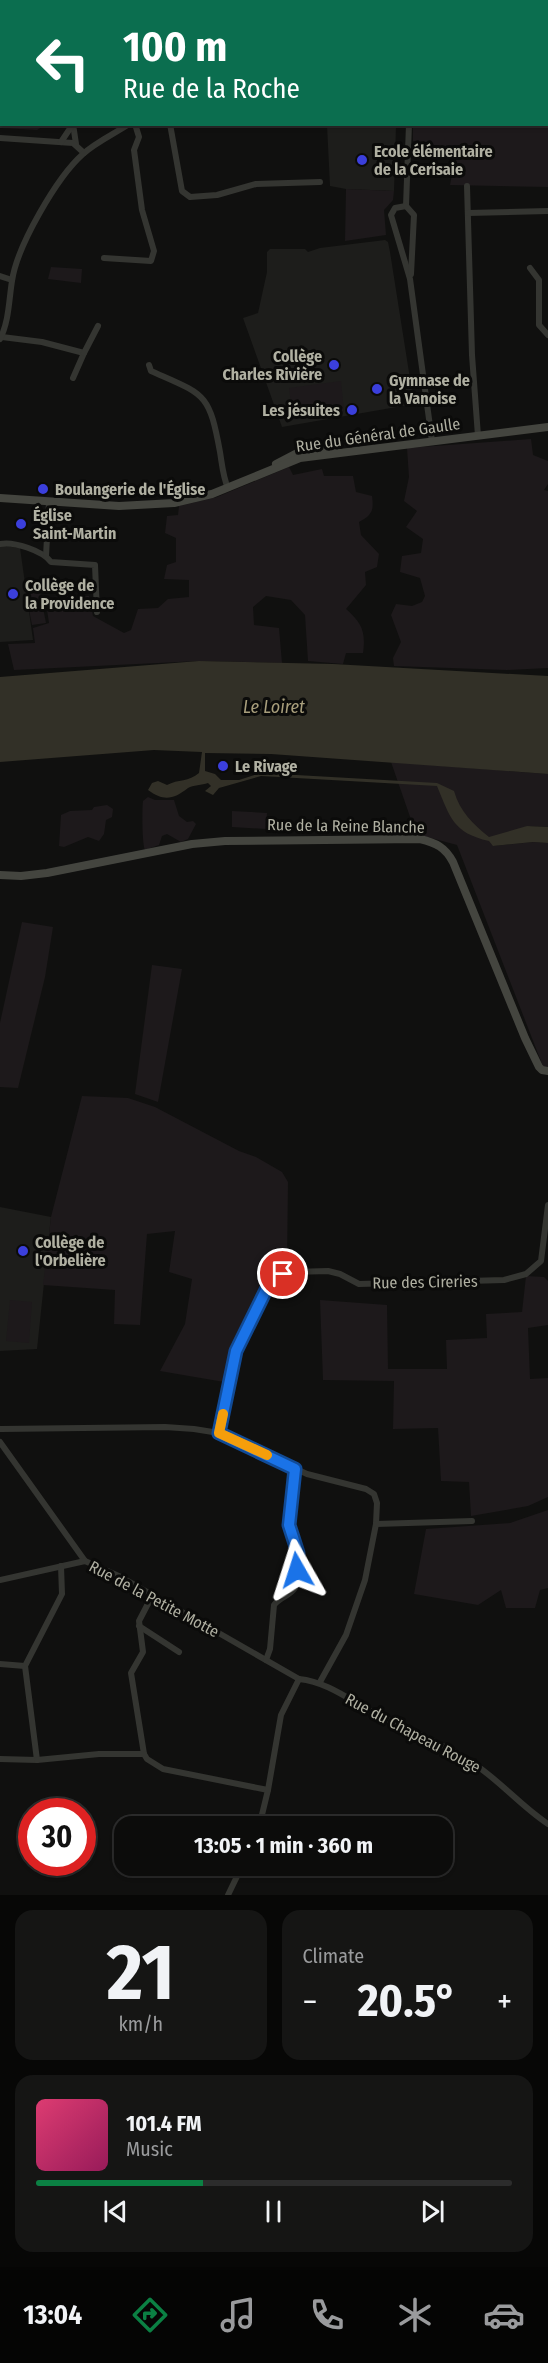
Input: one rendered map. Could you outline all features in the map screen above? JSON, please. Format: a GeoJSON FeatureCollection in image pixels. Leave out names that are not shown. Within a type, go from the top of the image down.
{"type":"FeatureCollection","features":[{"type":"Feature","properties":{"kind":"street"},"geometry":{"type":"LineString","coordinates":[[61,142],[72,126]]}},
{"type":"Feature","properties":{"kind":"street"},"geometry":{"type":"LineString","coordinates":[[73,126],[76,144],[84,153]]}},
{"type":"Feature","properties":{"kind":"street"},"geometry":{"type":"LineString","coordinates":[[84,353],[42,342],[1,338],[12,280],[25,240],[35,220],[72,165],[84,153],[126,126]]}},
{"type":"Feature","properties":{"kind":"street"},"geometry":{"type":"LineString","coordinates":[[104,258],[151,261],[154,251],[142,210],[134,150],[139,132],[136,126]]}},
{"type":"Feature","properties":{"kind":"street"},"geometry":{"type":"LineString","coordinates":[[170,126],[182,191],[190,197],[217,195],[256,184],[320,182]]}},
{"type":"Feature","properties":{"kind":"street"},"geometry":{"type":"LineString","coordinates":[[409,126],[406,206],[414,215],[410,279]]}},
{"type":"Feature","properties":{"kind":"street"},"geometry":{"type":"LineString","coordinates":[[0,138],[76,144]]}},
{"type":"Feature","properties":{"kind":"street"},"geometry":{"type":"LineString","coordinates":[[466,186],[477,433]]}},
{"type":"Feature","properties":{"kind":"street"},"geometry":{"type":"LineString","coordinates":[[406,206],[395,208],[391,215],[410,279],[432,438]]}},
{"type":"Feature","properties":{"kind":"street"},"geometry":{"type":"LineString","coordinates":[[468,213],[548,211]]}},
{"type":"Feature","properties":{"kind":"street"},"geometry":{"type":"LineString","coordinates":[[530,268],[539,280],[539,325],[548,335]]}},
{"type":"Feature","properties":{"kind":"street"},"geometry":{"type":"LineString","coordinates":[[0,276],[12,280]]}},
{"type":"Feature","properties":{"kind":"street"},"geometry":{"type":"LineString","coordinates":[[73,378],[98,326]]}},
{"type":"Feature","properties":{"kind":"street"},"geometry":{"type":"LineString","coordinates":[[149,365],[151,371],[187,387],[207,402],[215,423],[227,487]]}},
{"type":"Feature","properties":{"kind":"street","name":"Rue du Général de Gaulle"},"geometry":{"type":"LineString","coordinates":[[0,498],[119,506],[174,502],[227,487],[299,452],[477,433],[536,424],[548,427]]}},
{"type":"Feature","properties":{"kind":"street"},"geometry":{"type":"LineString","coordinates":[[46,556],[49,502]]}},
{"type":"Feature","properties":{"kind":"street"},"geometry":{"type":"LineString","coordinates":[[0,544],[11,543],[46,556],[51,562],[94,565],[97,612]]}},
{"type":"Feature","properties":{"kind":"street","name":"Rue de la Reine Blanche"},"geometry":{"type":"LineString","coordinates":[[0,875],[21,876],[47,873],[184,846],[225,841],[420,839],[439,844],[448,852],[453,862],[525,1038],[539,1067],[548,1071]]}},
{"type":"Feature","properties":{"kind":"street","name":"Rue des Cireries"},"geometry":{"type":"LineString","coordinates":[[219,1433],[236,1351],[269,1284],[276,1276],[292,1272],[328,1271],[340,1274],[358,1284],[504,1280],[526,1274],[541,1261],[548,1205]]}},
{"type":"Feature","properties":{"kind":"street"},"geometry":{"type":"LineString","coordinates":[[0,1429],[165,1427],[219,1433],[307,1474],[366,1489],[374,1494],[377,1503],[376,1524],[365,1581],[346,1635],[320,1682]]}},
{"type":"Feature","properties":{"kind":"street"},"geometry":{"type":"LineString","coordinates":[[0,1442],[85,1561]]}},
{"type":"Feature","properties":{"kind":"street"},"geometry":{"type":"LineString","coordinates":[[266,1660],[270,1649],[274,1605],[296,1588],[298,1553],[289,1525],[295,1469]]}},
{"type":"Feature","properties":{"kind":"street"},"geometry":{"type":"LineString","coordinates":[[376,1524],[472,1521]]}},
{"type":"Feature","properties":{"kind":"street","name":"Rue de la Petite Motte"},"geometry":{"type":"LineString","coordinates":[[0,1580],[85,1561],[299,1679]]}},
{"type":"Feature","properties":{"kind":"street"},"geometry":{"type":"LineString","coordinates":[[37,1760],[25,1666],[62,1594],[61,1566]]}},
{"type":"Feature","properties":{"kind":"street"},"geometry":{"type":"LineString","coordinates":[[152,1596],[140,1617],[143,1652],[131,1673],[144,1754],[147,1759],[163,1769],[268,1790]]}},
{"type":"Feature","properties":{"kind":"street"},"geometry":{"type":"LineString","coordinates":[[139,1626],[178,1652]]}},
{"type":"Feature","properties":{"kind":"street"},"geometry":{"type":"LineString","coordinates":[[0,1664],[25,1666]]}},
{"type":"Feature","properties":{"kind":"street"},"geometry":{"type":"LineString","coordinates":[[262,1816],[281,1715],[299,1679]]}},
{"type":"Feature","properties":{"kind":"street","name":"Rue du Chapeau Rouge"},"geometry":{"type":"LineString","coordinates":[[299,1679],[320,1682],[476,1765],[548,1824]]}},
{"type":"Feature","properties":{"kind":"street"},"geometry":{"type":"LineString","coordinates":[[0,1759],[37,1760],[99,1754],[144,1754]]}},
{"type":"Feature","properties":{"kind":"street"},"geometry":{"type":"LineString","coordinates":[[228,1895],[237,1876]]}},
{"type":"Feature","properties":{"kind":"shaded area"},"geometry":{"type":"Polygon","coordinates":[[[0,126],[43,126],[37,130],[0,128],[0,126]]]}},
{"type":"Feature","properties":{"kind":"shaded area","name":"Ecole élémentaire de la Cerisaie"},"geometry":{"type":"Polygon","coordinates":[[[327,126],[396,126],[394,191],[330,186],[327,126]]]}},
{"type":"Feature","properties":{"kind":"shaded area"},"geometry":{"type":"Polygon","coordinates":[[[413,126],[548,126],[548,187],[450,185],[455,158],[452,150],[413,141],[413,126]]]}},
{"type":"Feature","properties":{"kind":"shaded area"},"geometry":{"type":"Polygon","coordinates":[[[346,189],[394,191],[393,200],[384,210],[386,235],[345,241],[346,189]]]}},
{"type":"Feature","properties":{"kind":"shaded area","name":"Collège Charles Rivière"},"geometry":{"type":"Polygon","coordinates":[[[385,240],[388,242],[390,252],[414,404],[282,427],[243,318],[258,313],[267,272],[267,252],[270,249],[305,249],[308,252],[320,248],[385,240]]]}},
{"type":"Feature","properties":{"kind":"shaded area"},"geometry":{"type":"Polygon","coordinates":[[[51,267],[82,269],[81,283],[48,279],[51,267]]]}},
{"type":"Feature","properties":{"kind":"shaded area"},"geometry":{"type":"Polygon","coordinates":[[[341,381],[344,412],[293,418],[289,388],[341,381]]]}},
{"type":"Feature","properties":{"kind":"shaded area"},"geometry":{"type":"Polygon","coordinates":[[[531,439],[533,455],[548,461],[548,484],[544,490],[548,491],[548,668],[507,670],[394,666],[393,658],[401,642],[391,615],[396,604],[412,606],[422,602],[425,596],[420,578],[400,572],[402,556],[421,553],[423,539],[406,527],[417,511],[404,501],[409,477],[407,448],[531,439]]]}},
{"type":"Feature","properties":{"kind":"shaded area"},"geometry":{"type":"Polygon","coordinates":[[[289,467],[293,475],[322,469],[324,476],[353,476],[356,492],[372,496],[371,512],[359,522],[361,535],[379,554],[377,567],[365,572],[366,585],[346,609],[362,628],[363,653],[346,653],[343,664],[308,661],[305,615],[291,600],[266,596],[253,607],[254,625],[279,628],[282,663],[199,661],[14,670],[8,644],[35,643],[33,628],[49,623],[45,597],[89,596],[93,616],[124,633],[131,630],[138,609],[158,608],[168,599],[189,597],[189,580],[164,579],[167,565],[176,562],[176,538],[165,533],[167,516],[178,515],[179,506],[217,497],[289,467]]]}},
{"type":"Feature","properties":{"kind":"shaded area","name":"Collège de la Providence"},"geometry":{"type":"Polygon","coordinates":[[[0,547],[20,548],[33,640],[0,642],[0,547]]]}},
{"type":"Feature","properties":{"kind":"shaded area"},"geometry":{"type":"Polygon","coordinates":[[[40,592],[46,623],[32,625],[26,594],[40,592]]]}},
{"type":"Feature","properties":{"kind":"shaded area"},"geometry":{"type":"Polygon","coordinates":[[[391,762],[548,774],[548,827],[527,826],[493,846],[533,842],[548,843],[548,1068],[544,1069],[457,845],[416,834],[391,762]]]}},
{"type":"Feature","properties":{"kind":"shaded area"},"geometry":{"type":"Polygon","coordinates":[[[148,797],[155,800],[174,800],[179,816],[187,822],[193,821],[196,824],[188,839],[181,842],[167,834],[162,836],[159,845],[145,850],[143,801],[148,797]]]}},
{"type":"Feature","properties":{"kind":"shaded area"},"geometry":{"type":"Polygon","coordinates":[[[107,805],[113,809],[112,817],[106,820],[104,834],[99,841],[88,837],[64,847],[59,846],[61,815],[70,811],[92,810],[94,807],[107,805]]]}},
{"type":"Feature","properties":{"kind":"shaded area"},"geometry":{"type":"Polygon","coordinates":[[[232,811],[267,813],[266,829],[232,827],[232,811]]]}},
{"type":"Feature","properties":{"kind":"shaded area"},"geometry":{"type":"Polygon","coordinates":[[[22,922],[53,927],[45,977],[18,1088],[0,1087],[0,1023],[22,922]]]}},
{"type":"Feature","properties":{"kind":"shaded area"},"geometry":{"type":"Polygon","coordinates":[[[152,965],[182,969],[158,1102],[135,1094],[152,965]]]}},
{"type":"Feature","properties":{"kind":"shaded area"},"geometry":{"type":"Polygon","coordinates":[[[82,1096],[128,1098],[155,1107],[239,1151],[256,1157],[282,1172],[288,1182],[287,1265],[272,1270],[261,1286],[232,1349],[224,1382],[160,1371],[185,1324],[192,1279],[169,1272],[175,1231],[147,1234],[140,1325],[114,1324],[115,1290],[43,1285],[51,1217],[82,1096]]]}},
{"type":"Feature","properties":{"kind":"shaded area","name":"Collège de l'Orbelière"},"geometry":{"type":"Polygon","coordinates":[[[0,1207],[51,1217],[37,1349],[0,1351],[0,1207]]]}},
{"type":"Feature","properties":{"kind":"shaded area"},"geometry":{"type":"Polygon","coordinates":[[[526,1276],[544,1277],[548,1281],[548,1325],[528,1328],[530,1379],[548,1378],[548,1497],[528,1506],[471,1516],[469,1482],[441,1481],[438,1428],[393,1429],[394,1381],[323,1380],[320,1300],[387,1305],[388,1369],[447,1369],[446,1340],[487,1338],[486,1314],[522,1312],[526,1276]]]}},
{"type":"Feature","properties":{"kind":"shaded area"},"geometry":{"type":"Polygon","coordinates":[[[10,1300],[32,1302],[29,1343],[6,1341],[10,1300]]]}},
{"type":"Feature","properties":{"kind":"shaded area"},"geometry":{"type":"Polygon","coordinates":[[[548,1510],[548,1588],[540,1590],[535,1608],[506,1608],[501,1590],[478,1605],[414,1594],[426,1529],[510,1523],[548,1510]]]}},
{"type":"Feature","properties":{"kind":"water","name":"Le Loiret"},"geometry":{"type":"Polygon","coordinates":[[[199,661],[333,664],[548,676],[548,774],[271,754],[205,753],[205,771],[215,774],[221,780],[239,780],[261,773],[437,783],[454,791],[468,817],[489,837],[527,826],[548,827],[548,843],[533,842],[493,846],[489,841],[477,838],[454,822],[437,786],[261,776],[219,788],[213,795],[205,791],[211,786],[208,783],[190,787],[178,795],[164,798],[148,790],[152,783],[158,781],[167,785],[195,776],[199,773],[202,752],[154,750],[0,762],[0,677],[199,661]]]}},
{"type":"Feature","properties":{"kind":"slow traffic"},"geometry":{"type":"LineString","coordinates":[[223,1414],[219,1433],[267,1455]]}},
{"type":"Feature","properties":{"kind":"place","name":"Ecole élémentaire de la Cerisaie"},"geometry":{"type":"Point","coordinates":[362,160]}},
{"type":"Feature","properties":{"kind":"place","name":"Collège Charles Rivière"},"geometry":{"type":"Point","coordinates":[334,365]}},
{"type":"Feature","properties":{"kind":"place","name":"Gymnase de la Vanoise"},"geometry":{"type":"Point","coordinates":[377,389]}},
{"type":"Feature","properties":{"kind":"place","name":"Les jésuites"},"geometry":{"type":"Point","coordinates":[352,410]}},
{"type":"Feature","properties":{"kind":"place","name":"Boulangerie de l'Église"},"geometry":{"type":"Point","coordinates":[43,489]}},
{"type":"Feature","properties":{"kind":"place","name":"Église Saint-Martin"},"geometry":{"type":"Point","coordinates":[21,524]}},
{"type":"Feature","properties":{"kind":"place","name":"Collège de la Providence"},"geometry":{"type":"Point","coordinates":[13,594]}},
{"type":"Feature","properties":{"kind":"place","name":"Le Rivage"},"geometry":{"type":"Point","coordinates":[223,766]}},
{"type":"Feature","properties":{"kind":"place","name":"Collège de l'Orbelière"},"geometry":{"type":"Point","coordinates":[23,1251]}},
{"type":"Feature","properties":{"kind":"route"},"geometry":{"type":"LineString","coordinates":[[283,1274],[276,1276],[269,1284],[236,1351],[219,1433],[295,1469],[289,1525],[298,1553],[297,1570]]}}]}
